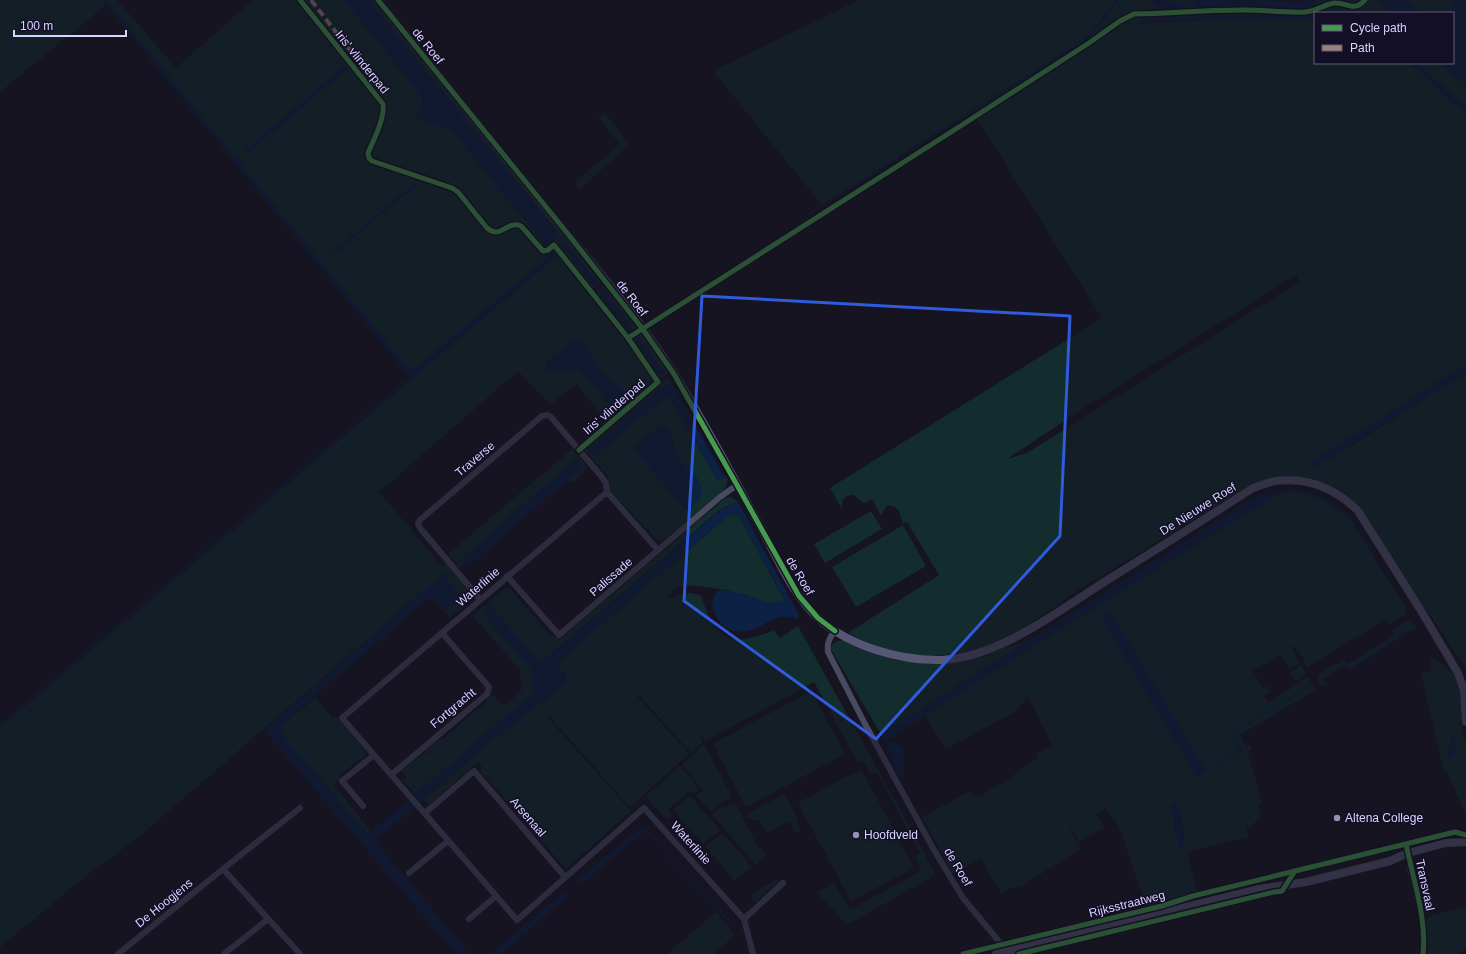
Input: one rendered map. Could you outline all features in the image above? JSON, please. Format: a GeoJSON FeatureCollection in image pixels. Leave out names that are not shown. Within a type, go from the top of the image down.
{"type":"FeatureCollection","features":[{"type":"Feature","properties":{"kind":"street","name":"de Roef"},"geometry":{"type":"LineString","coordinates":[[378,0],[568,234],[642,328],[674,374],[738,485],[799,596],[818,618],[835,631],[830,636],[828,652],[865,724],[934,850],[963,898],[1002,945],[1000,953]]}},
{"type":"Feature","properties":{"kind":"street","name":"Traverse"},"geometry":{"type":"LineString","coordinates":[[480,599],[420,528],[418,523],[542,416],[546,415],[551,417],[601,476],[606,483],[606,492]]}},
{"type":"Feature","properties":{"kind":"street","name":"De Nieuwe Roef"},"geometry":{"type":"LineString","coordinates":[[835,631],[860,644],[888,654],[914,659],[942,660],[973,655],[1002,645],[1041,622],[1253,488],[1276,481],[1310,483],[1329,489],[1347,500],[1358,511],[1413,597],[1458,673],[1464,690],[1466,722]]}},
{"type":"Feature","properties":{"kind":"street","name":"Palissade"},"geometry":{"type":"LineString","coordinates":[[507,576],[559,635],[720,497],[738,485]]}},
{"type":"Feature","properties":{"kind":"street"},"geometry":{"type":"LineString","coordinates":[[606,492],[658,550]]}},
{"type":"Feature","properties":{"kind":"street","name":"Waterlinie"},"geometry":{"type":"LineString","coordinates":[[606,492],[342,718],[517,920],[644,808],[744,919],[753,954]]}},
{"type":"Feature","properties":{"kind":"street","name":"Fortgracht"},"geometry":{"type":"LineString","coordinates":[[392,775],[487,694],[489,687],[442,633]]}},
{"type":"Feature","properties":{"kind":"street"},"geometry":{"type":"LineString","coordinates":[[363,806],[342,781],[374,755]]}},
{"type":"Feature","properties":{"kind":"street","name":"Arsenaal"},"geometry":{"type":"LineString","coordinates":[[424,813],[474,771],[566,877]]}},
{"type":"Feature","properties":{"kind":"street","name":"De Hoogjens"},"geometry":{"type":"LineString","coordinates":[[118,954],[222,869],[300,808]]}},
{"type":"Feature","properties":{"kind":"street"},"geometry":{"type":"LineString","coordinates":[[410,874],[448,841]]}},
{"type":"Feature","properties":{"kind":"street","name":"Rijksstraatweg"},"geometry":{"type":"LineString","coordinates":[[1000,953],[1259,889],[1306,882],[1375,865],[1390,861],[1408,853],[1446,843],[1466,842]]}},
{"type":"Feature","properties":{"kind":"street","name":"Transvaal"},"geometry":{"type":"LineString","coordinates":[[1410,868],[1421,913],[1424,935],[1424,954]]}},
{"type":"Feature","properties":{"kind":"street"},"geometry":{"type":"LineString","coordinates":[[222,869],[300,954]]}},
{"type":"Feature","properties":{"kind":"street"},"geometry":{"type":"LineString","coordinates":[[744,919],[783,883]]}},
{"type":"Feature","properties":{"kind":"street"},"geometry":{"type":"LineString","coordinates":[[469,919],[496,896]]}},
{"type":"Feature","properties":{"kind":"street"},"geometry":{"type":"LineString","coordinates":[[224,954],[268,919]]}},
{"type":"Feature","properties":{"kind":"highlighted area"},"geometry":{"type":"Polygon","coordinates":[[[702,296],[1070,316],[1060,536],[876,739],[684,601],[702,296]]]}},
{"type":"Feature","properties":{"kind":"green space"},"geometry":{"type":"Polygon","coordinates":[[[0,0],[102,0],[106,5],[0,92],[0,0]]]}},
{"type":"Feature","properties":{"kind":"green space"},"geometry":{"type":"Polygon","coordinates":[[[106,0],[117,0],[176,68],[253,0],[296,0],[379,101],[381,111],[366,153],[370,162],[454,191],[489,232],[501,233],[510,228],[518,227],[542,253],[547,253],[554,248],[556,250],[411,372],[239,162],[238,157],[235,157],[106,0]],[[345,66],[245,150],[347,69],[345,66]]]}},
{"type":"Feature","properties":{"kind":"green space"},"geometry":{"type":"Polygon","coordinates":[[[302,0],[344,0],[422,97],[416,117],[451,130],[546,246],[559,234],[368,0],[373,0],[602,282],[592,290],[562,252],[566,251],[593,285],[597,284],[597,281],[565,243],[559,247],[555,243],[547,249],[542,248],[525,227],[516,223],[507,224],[497,231],[490,229],[455,187],[373,158],[371,151],[386,112],[385,102],[302,0]]]}},
{"type":"Feature","properties":{"kind":"green space"},"geometry":{"type":"Polygon","coordinates":[[[859,0],[1116,0],[1086,38],[822,205],[713,71],[859,0]]]}},
{"type":"Feature","properties":{"kind":"green space"},"geometry":{"type":"Polygon","coordinates":[[[1119,0],[1151,0],[1153,4],[1172,2],[1164,0],[1189,0],[1200,9],[1251,7],[1288,9],[1313,8],[1316,6],[1327,10],[1328,12],[1314,12],[1314,16],[1228,16],[1142,20],[1138,24],[1244,18],[1314,19],[1314,64],[1411,64],[1466,115],[1466,364],[1394,410],[1332,458],[1466,373],[1466,669],[1360,510],[1345,495],[1334,488],[1312,479],[1301,477],[1278,478],[1254,483],[1083,587],[1014,635],[970,652],[925,657],[894,652],[872,645],[848,633],[939,575],[907,522],[903,524],[900,513],[896,508],[886,506],[881,516],[872,499],[864,503],[853,495],[847,496],[842,501],[842,509],[830,488],[1102,318],[973,112],[1059,57],[1076,48],[1089,38],[1119,0]],[[1296,275],[1090,404],[1007,459],[1027,453],[1299,282],[1296,275]]]}},
{"type":"Feature","properties":{"kind":"green space"},"geometry":{"type":"Polygon","coordinates":[[[1315,0],[1379,0],[1388,11],[1330,12],[1317,4],[1315,0]]]}},
{"type":"Feature","properties":{"kind":"green space"},"geometry":{"type":"Polygon","coordinates":[[[1409,0],[1455,0],[1452,5],[1451,12],[1423,12],[1409,0]]]}},
{"type":"Feature","properties":{"kind":"green space"},"geometry":{"type":"Polygon","coordinates":[[[1418,64],[1442,64],[1466,86],[1466,107],[1418,64]]]}},
{"type":"Feature","properties":{"kind":"green space"},"geometry":{"type":"Polygon","coordinates":[[[605,113],[629,144],[628,147],[579,189],[575,185],[578,183],[576,181],[620,144],[598,118],[605,113]]]}},
{"type":"Feature","properties":{"kind":"green space"},"geometry":{"type":"Polygon","coordinates":[[[559,254],[627,340],[654,380],[654,383],[608,422],[576,384],[550,405],[518,371],[379,492],[442,566],[446,564],[473,595],[473,598],[450,618],[444,611],[462,596],[439,577],[140,836],[82,879],[0,947],[0,721],[3,724],[559,254]],[[587,346],[553,356],[547,361],[553,372],[572,369],[580,371],[609,404],[612,405],[625,393],[618,385],[601,373],[587,346]]]}},
{"type":"Feature","properties":{"kind":"green space"},"geometry":{"type":"Polygon","coordinates":[[[603,286],[606,287],[637,328],[634,331],[604,290],[600,289],[600,295],[630,333],[628,335],[595,293],[603,286]]]}},
{"type":"Feature","properties":{"kind":"green space"},"geometry":{"type":"Polygon","coordinates":[[[640,331],[668,371],[662,378],[657,378],[630,339],[633,337],[659,375],[662,375],[664,372],[636,334],[640,331]]]}},
{"type":"Feature","properties":{"kind":"green space"},"geometry":{"type":"Polygon","coordinates":[[[668,379],[671,383],[655,392],[588,449],[594,457],[665,396],[669,396],[717,479],[721,480],[724,476],[728,479],[725,488],[721,492],[663,541],[656,539],[610,490],[609,481],[607,478],[608,476],[583,448],[657,385],[668,379]],[[661,425],[633,448],[685,509],[688,510],[700,498],[700,485],[696,477],[679,458],[674,447],[670,431],[661,425]]]}},
{"type":"Feature","properties":{"kind":"green space"},"geometry":{"type":"Polygon","coordinates":[[[572,449],[586,465],[586,470],[571,483],[568,480],[583,467],[576,459],[461,559],[464,564],[460,568],[448,554],[572,449]]]}},
{"type":"Feature","properties":{"kind":"green space"},"geometry":{"type":"Polygon","coordinates":[[[1294,491],[1325,501],[1338,509],[1351,521],[1407,610],[1406,614],[1389,624],[1386,619],[1307,667],[1303,662],[1305,660],[1294,646],[1291,648],[1300,663],[1290,669],[1281,654],[1253,671],[1263,688],[1267,686],[1271,692],[1264,696],[1268,703],[1308,677],[1315,690],[1240,735],[1246,746],[1250,744],[1252,749],[1247,751],[1263,804],[1259,805],[1261,818],[1246,828],[1249,837],[1187,852],[1198,896],[1147,909],[1118,824],[1105,808],[1096,814],[1104,828],[1079,842],[1072,828],[1070,829],[1080,849],[1022,886],[1011,888],[1001,893],[981,858],[953,874],[922,817],[970,791],[979,797],[1008,779],[1038,757],[1037,753],[1052,745],[1028,696],[1013,715],[1011,714],[946,749],[925,715],[1271,498],[1283,493],[1294,491]]]}},
{"type":"Feature","properties":{"kind":"green space"},"geometry":{"type":"Polygon","coordinates":[[[731,497],[738,502],[721,509],[540,663],[491,606],[485,611],[484,610],[483,614],[531,669],[533,692],[416,794],[402,780],[407,778],[401,771],[425,752],[427,754],[429,753],[426,750],[440,739],[443,739],[487,701],[487,698],[490,695],[496,697],[503,706],[521,692],[520,670],[473,616],[505,588],[511,590],[551,636],[555,636],[559,640],[725,498],[731,497]]]}},
{"type":"Feature","properties":{"kind":"green space"},"geometry":{"type":"Polygon","coordinates":[[[871,511],[882,529],[825,563],[814,544],[871,511]]]}},
{"type":"Feature","properties":{"kind":"green space"},"geometry":{"type":"Polygon","coordinates":[[[733,514],[739,516],[785,601],[770,603],[746,595],[712,588],[692,586],[679,587],[667,597],[673,598],[690,593],[701,596],[713,623],[719,631],[727,637],[736,639],[746,639],[759,636],[774,630],[780,638],[798,626],[935,875],[847,925],[817,892],[834,882],[849,909],[851,909],[920,872],[920,867],[915,856],[920,853],[877,772],[870,774],[863,761],[858,763],[814,682],[705,741],[701,734],[699,735],[703,742],[691,753],[638,694],[637,696],[689,754],[630,807],[550,717],[549,719],[630,810],[680,766],[699,788],[695,794],[691,790],[668,809],[672,815],[667,820],[646,797],[566,869],[486,777],[483,776],[480,771],[482,767],[478,762],[428,805],[424,800],[567,675],[557,665],[559,661],[728,516],[733,514]]]}},
{"type":"Feature","properties":{"kind":"green space"},"geometry":{"type":"Polygon","coordinates":[[[903,525],[926,566],[856,607],[832,567],[903,525]]]}},
{"type":"Feature","properties":{"kind":"green space"},"geometry":{"type":"Polygon","coordinates":[[[1411,619],[1417,629],[1414,631],[1413,629],[1410,630],[1350,669],[1344,666],[1322,679],[1326,684],[1322,686],[1318,680],[1320,674],[1344,659],[1348,664],[1395,635],[1392,630],[1411,619]]]}},
{"type":"Feature","properties":{"kind":"green space"},"geometry":{"type":"Polygon","coordinates":[[[843,640],[894,660],[926,664],[954,663],[985,656],[1005,647],[1024,643],[881,734],[830,648],[835,642],[843,640]]]}},
{"type":"Feature","properties":{"kind":"green space"},"geometry":{"type":"Polygon","coordinates":[[[1431,656],[1440,662],[1466,686],[1462,730],[1466,742],[1466,815],[1447,772],[1444,773],[1421,673],[1431,671],[1431,656]]]}},
{"type":"Feature","properties":{"kind":"green space"},"geometry":{"type":"Polygon","coordinates":[[[1301,665],[1306,674],[1295,681],[1290,672],[1301,665]]]}},
{"type":"Feature","properties":{"kind":"green space"},"geometry":{"type":"Polygon","coordinates":[[[811,691],[845,754],[746,807],[713,744],[811,691]]]}},
{"type":"Feature","properties":{"kind":"green space"},"geometry":{"type":"Polygon","coordinates":[[[315,698],[333,718],[336,716],[365,750],[366,754],[362,759],[359,759],[333,784],[371,831],[367,834],[280,733],[281,726],[315,698]]]}},
{"type":"Feature","properties":{"kind":"green space"},"geometry":{"type":"Polygon","coordinates":[[[704,744],[732,797],[729,800],[727,798],[711,812],[696,796],[703,790],[682,765],[704,744]]]}},
{"type":"Feature","properties":{"kind":"green space","name":"Hoofdveld"},"geometry":{"type":"Polygon","coordinates":[[[861,769],[914,868],[851,901],[798,803],[861,769]]]}},
{"type":"Feature","properties":{"kind":"green space"},"geometry":{"type":"Polygon","coordinates":[[[785,794],[798,820],[796,821],[801,831],[796,833],[790,821],[766,833],[760,820],[752,820],[745,815],[785,794]]]}},
{"type":"Feature","properties":{"kind":"green space"},"geometry":{"type":"Polygon","coordinates":[[[690,796],[720,830],[703,844],[673,810],[690,796]]]}},
{"type":"Feature","properties":{"kind":"green space"},"geometry":{"type":"Polygon","coordinates":[[[731,803],[735,803],[758,847],[767,855],[762,857],[756,865],[712,814],[723,805],[726,808],[731,803]]]}},
{"type":"Feature","properties":{"kind":"green space"},"geometry":{"type":"Polygon","coordinates":[[[722,833],[752,867],[735,881],[706,847],[722,833]]]}},
{"type":"Feature","properties":{"kind":"green space"},"geometry":{"type":"Polygon","coordinates":[[[776,879],[779,881],[755,902],[750,896],[766,884],[768,886],[776,879]]]}},
{"type":"Feature","properties":{"kind":"green space"},"geometry":{"type":"Polygon","coordinates":[[[1466,906],[1466,948],[1459,954],[1426,954],[1427,940],[1424,918],[1466,906]]]}},
{"type":"Feature","properties":{"kind":"green space"},"geometry":{"type":"Polygon","coordinates":[[[716,912],[735,935],[714,954],[667,954],[716,912]]]}},
{"type":"Feature","properties":{"kind":"water"},"geometry":{"type":"Polygon","coordinates":[[[102,0],[106,0],[235,157],[240,157],[239,162],[411,371],[564,243],[597,281],[597,285],[593,285],[566,251],[563,250],[411,379],[102,0]]]}},
{"type":"Feature","properties":{"kind":"water"},"geometry":{"type":"Polygon","coordinates":[[[344,0],[368,0],[559,234],[559,236],[548,246],[451,130],[418,120],[416,117],[422,97],[344,0]]]}},
{"type":"Feature","properties":{"kind":"water"},"geometry":{"type":"Polygon","coordinates":[[[1116,0],[1119,0],[1093,33],[1069,53],[1059,57],[809,215],[797,221],[1086,38],[1116,0]]]}},
{"type":"Feature","properties":{"kind":"water"},"geometry":{"type":"Polygon","coordinates":[[[1151,0],[1184,3],[1185,8],[1176,11],[1161,9],[1153,4],[1151,0]]]}},
{"type":"Feature","properties":{"kind":"water"},"geometry":{"type":"Polygon","coordinates":[[[1189,0],[1266,0],[1299,2],[1303,0],[1315,0],[1317,4],[1313,8],[1200,9],[1189,0]]]}},
{"type":"Feature","properties":{"kind":"water"},"geometry":{"type":"Polygon","coordinates":[[[1379,0],[1409,0],[1423,12],[1387,12],[1388,10],[1379,0]]]}},
{"type":"Feature","properties":{"kind":"water"},"geometry":{"type":"Polygon","coordinates":[[[1455,0],[1466,0],[1466,86],[1442,64],[1454,64],[1454,12],[1451,12],[1452,5],[1455,0]]]}},
{"type":"Feature","properties":{"kind":"water"},"geometry":{"type":"Polygon","coordinates":[[[1243,15],[1314,16],[1314,19],[1244,18],[1137,23],[1142,20],[1243,15]]]}},
{"type":"Feature","properties":{"kind":"water"},"geometry":{"type":"Polygon","coordinates":[[[1411,64],[1418,64],[1466,107],[1466,115],[1411,64]]]}},
{"type":"Feature","properties":{"kind":"water"},"geometry":{"type":"Polygon","coordinates":[[[344,66],[347,69],[346,70],[248,154],[245,153],[245,150],[344,66]]]}},
{"type":"Feature","properties":{"kind":"water"},"geometry":{"type":"Polygon","coordinates":[[[414,183],[416,186],[331,257],[329,256],[330,254],[414,183]]]}},
{"type":"Feature","properties":{"kind":"water"},"geometry":{"type":"Polygon","coordinates":[[[600,289],[604,290],[664,372],[662,375],[659,375],[624,324],[600,295],[600,289]]]}},
{"type":"Feature","properties":{"kind":"water"},"geometry":{"type":"Polygon","coordinates":[[[581,340],[585,343],[601,373],[618,385],[625,393],[612,405],[609,404],[581,371],[577,369],[555,371],[547,370],[545,365],[547,361],[570,341],[581,340]]]}},
{"type":"Feature","properties":{"kind":"water"},"geometry":{"type":"Polygon","coordinates":[[[1466,364],[1466,373],[1314,468],[1310,462],[1466,364]]]}},
{"type":"Feature","properties":{"kind":"water"},"geometry":{"type":"Polygon","coordinates":[[[671,383],[724,476],[722,480],[717,479],[673,401],[667,396],[594,457],[588,450],[655,392],[671,383]]]}},
{"type":"Feature","properties":{"kind":"water"},"geometry":{"type":"Polygon","coordinates":[[[663,424],[668,427],[681,462],[698,479],[700,484],[700,498],[688,510],[685,509],[633,448],[663,424]]]}},
{"type":"Feature","properties":{"kind":"water"},"geometry":{"type":"Polygon","coordinates":[[[577,459],[583,467],[467,567],[461,559],[577,459]]]}},
{"type":"Feature","properties":{"kind":"water"},"geometry":{"type":"Polygon","coordinates":[[[1293,489],[1310,492],[1323,497],[1344,511],[1360,531],[1376,556],[1374,557],[1345,514],[1329,502],[1301,492],[1291,491],[1278,494],[885,741],[893,742],[903,749],[905,777],[901,779],[881,734],[1261,493],[1264,496],[1282,490],[1293,489]]]}},
{"type":"Feature","properties":{"kind":"water"},"geometry":{"type":"Polygon","coordinates":[[[738,502],[799,615],[798,619],[779,617],[754,629],[740,632],[729,629],[720,622],[716,616],[712,604],[714,596],[719,590],[738,593],[769,602],[779,602],[785,600],[739,516],[733,514],[728,516],[559,661],[557,665],[567,675],[566,683],[473,757],[375,841],[470,954],[456,954],[264,730],[439,577],[447,572],[450,575],[447,579],[462,596],[445,611],[431,597],[281,726],[281,733],[368,834],[533,692],[531,669],[483,614],[484,611],[491,606],[541,663],[722,509],[738,502]]]}},
{"type":"Feature","properties":{"kind":"water"},"geometry":{"type":"Polygon","coordinates":[[[1112,613],[1206,770],[1240,750],[1231,733],[1310,686],[1311,687],[1233,733],[1242,751],[1197,777],[1102,620],[1106,615],[1112,613]]]}},
{"type":"Feature","properties":{"kind":"water"},"geometry":{"type":"Polygon","coordinates":[[[1410,629],[1412,631],[1349,671],[1344,667],[1323,680],[1322,679],[1344,665],[1350,669],[1410,629]]]}},
{"type":"Feature","properties":{"kind":"water"},"geometry":{"type":"Polygon","coordinates":[[[1452,736],[1454,737],[1457,746],[1457,752],[1451,759],[1447,757],[1452,736]]]}},
{"type":"Feature","properties":{"kind":"water"},"geometry":{"type":"Polygon","coordinates":[[[1175,803],[1179,806],[1185,834],[1183,850],[1177,847],[1179,839],[1173,829],[1175,818],[1170,810],[1171,805],[1175,803]]]}},
{"type":"Feature","properties":{"kind":"water"},"geometry":{"type":"Polygon","coordinates":[[[643,825],[646,830],[582,884],[578,879],[643,825]]]}},
{"type":"Feature","properties":{"kind":"water"},"geometry":{"type":"Polygon","coordinates":[[[565,891],[568,896],[502,954],[490,954],[565,891]]]}},
{"type":"Feature","properties":{"kind":"waterway"},"geometry":{"type":"LineString","coordinates":[[0,725],[410,377]]}},
{"type":"Feature","properties":{"kind":"waterway"},"geometry":{"type":"LineString","coordinates":[[646,830],[730,922]]}},
{"type":"Feature","properties":{"kind":"marked path"},"geometry":{"type":"LineString","coordinates":[[311,0],[350,50]]}},
{"type":"Feature","properties":{"kind":"cycle path","name":"Iris' vlinderpad"},"geometry":{"type":"LineString","coordinates":[[300,0],[383,104],[381,122],[368,153],[369,158],[372,161],[452,188],[458,192],[487,228],[492,231],[500,231],[511,225],[521,226],[543,251],[548,250],[554,245],[628,338],[658,382],[579,450]]}},
{"type":"Feature","properties":{"kind":"cycle path"},"geometry":{"type":"LineString","coordinates":[[378,0],[568,234],[642,328],[674,374],[799,596],[818,618],[835,631]]}},
{"type":"Feature","properties":{"kind":"cycle path"},"geometry":{"type":"LineString","coordinates":[[628,338],[962,125],[1089,43],[1120,21],[1134,14],[1230,10],[1305,12],[1334,3],[1357,6],[1365,0]]}},
{"type":"Feature","properties":{"kind":"cycle path"},"geometry":{"type":"LineString","coordinates":[[963,954],[1162,906],[1193,896],[1455,832],[1466,835]]}},
{"type":"Feature","properties":{"kind":"cycle path"},"geometry":{"type":"LineString","coordinates":[[1406,844],[1419,899],[1423,927],[1423,954]]}},
{"type":"Feature","properties":{"kind":"cycle path"},"geometry":{"type":"LineString","coordinates":[[1019,954],[1282,891],[1295,871]]}},
{"type":"Feature","properties":{"kind":"place","name":"Altena College"},"geometry":{"type":"Point","coordinates":[1337,818]}},
{"type":"Feature","properties":{"kind":"place","name":"Hoofdveld"},"geometry":{"type":"Point","coordinates":[856,835]}}]}
